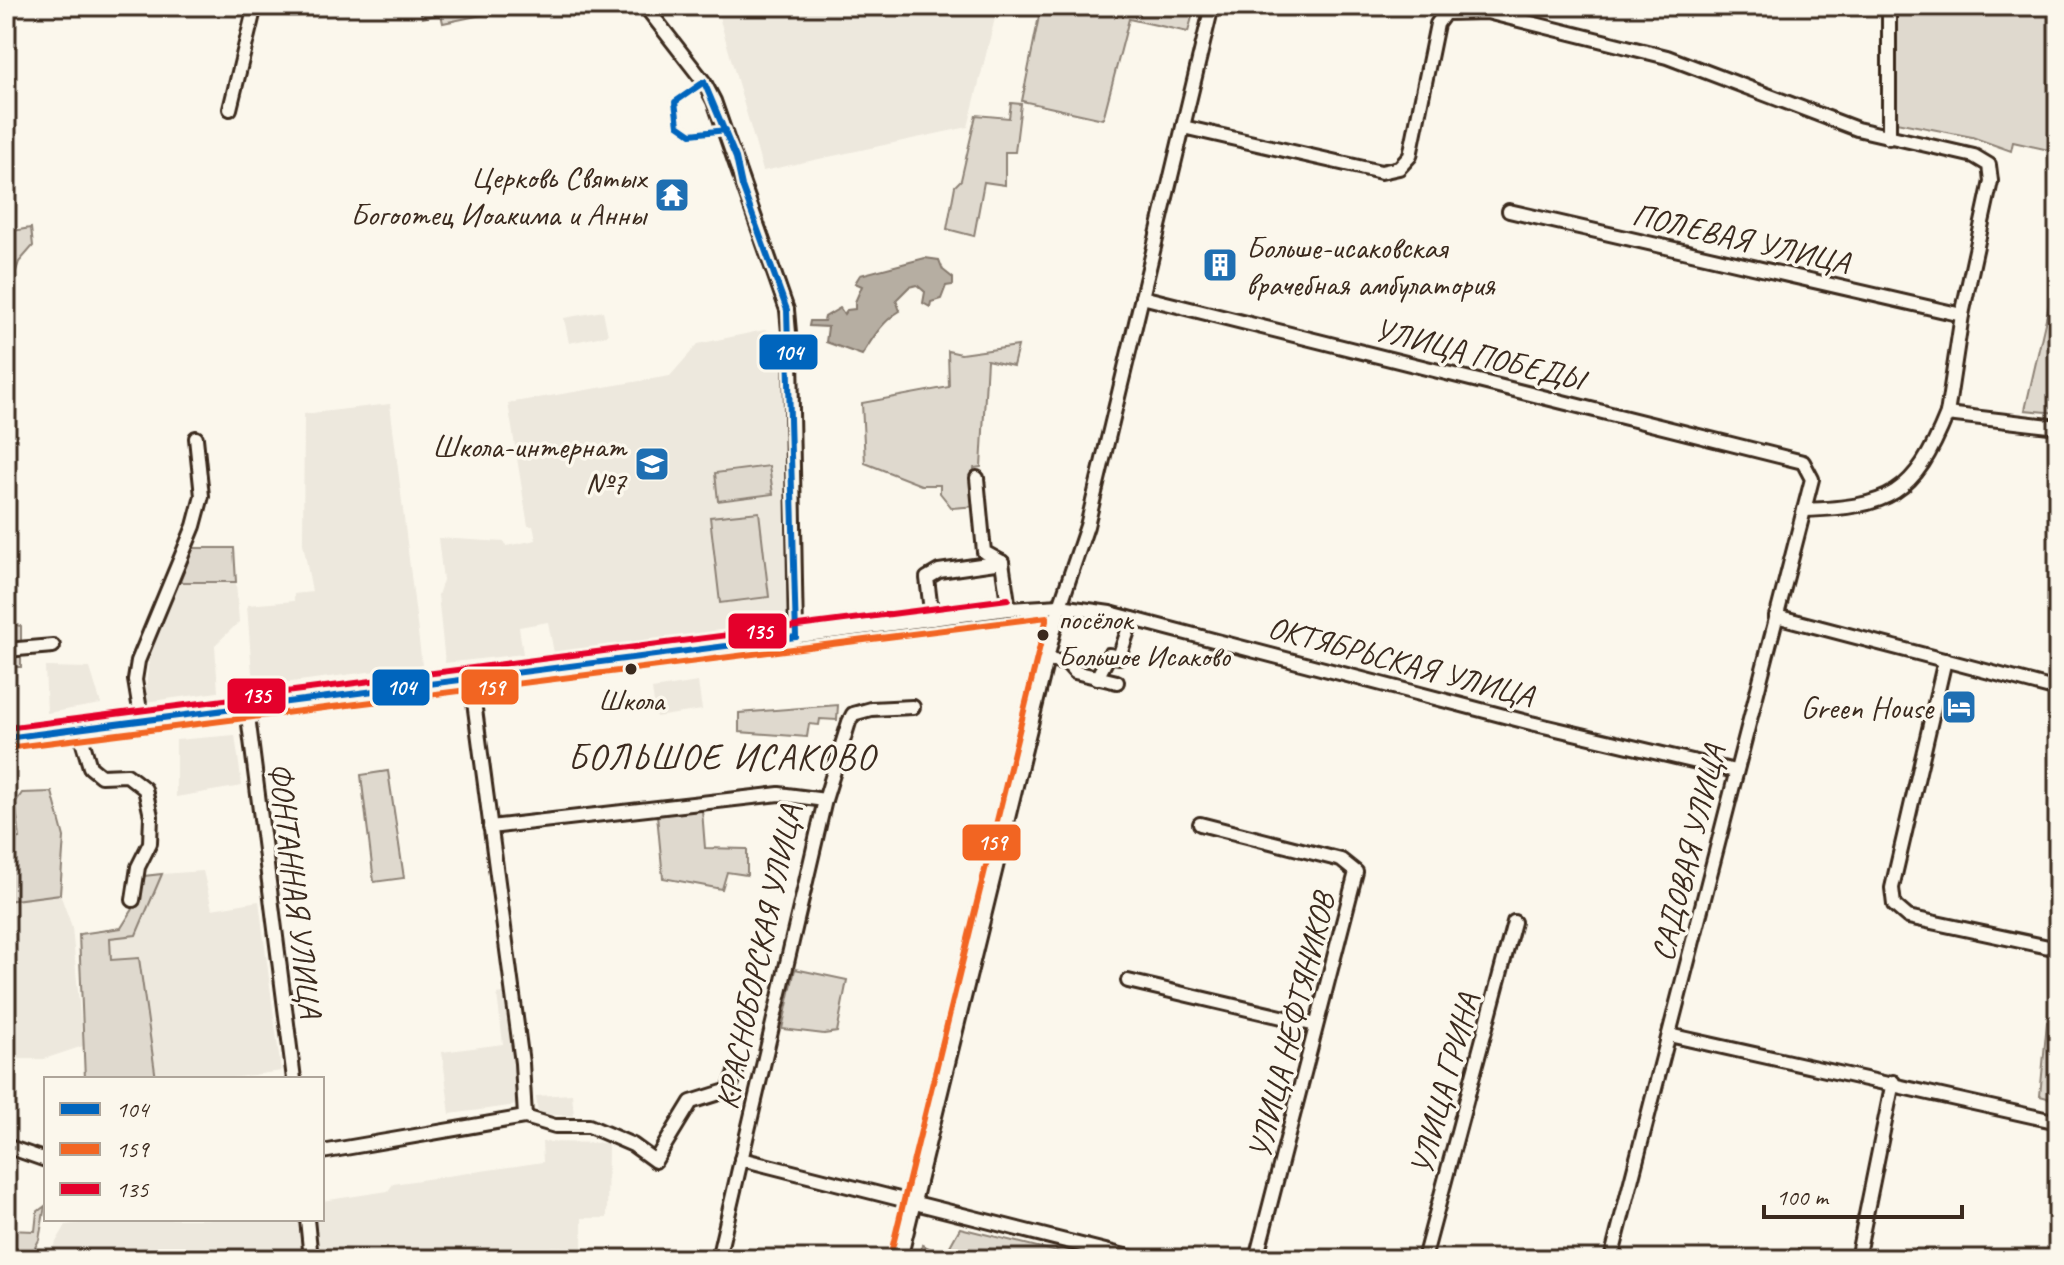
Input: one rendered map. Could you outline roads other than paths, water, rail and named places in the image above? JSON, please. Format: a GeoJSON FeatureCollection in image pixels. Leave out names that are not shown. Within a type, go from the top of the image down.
{"type":"FeatureCollection","features":[{"type":"Feature","properties":{"kind":"street"},"geometry":{"type":"LineString","coordinates":[[230,109],[255,6]]}},
{"type":"Feature","properties":{"kind":"street"},"geometry":{"type":"LineString","coordinates":[[645,6],[704,82],[714,101],[787,310],[791,355],[796,637]]}},
{"type":"Feature","properties":{"kind":"street"},"geometry":{"type":"LineString","coordinates":[[900,1259],[1060,606],[1087,526],[1212,6]]}},
{"type":"Feature","properties":{"kind":"street"},"geometry":{"type":"LineString","coordinates":[[1889,6],[1889,138]]}},
{"type":"Feature","properties":{"kind":"street"},"geometry":{"type":"LineString","coordinates":[[1183,127],[1381,172],[1399,168],[1410,156],[1437,24],[1445,13],[1488,9],[1667,57],[1889,138],[1974,156],[1989,165],[1991,181],[1962,315],[1947,414],[1933,449],[1914,474],[1883,500],[1859,508],[1804,510]]}},
{"type":"Feature","properties":{"kind":"street","name":"ПОЛЕВАЯ УЛИЦА"},"geometry":{"type":"LineString","coordinates":[[1509,211],[1962,315]]}},
{"type":"Feature","properties":{"kind":"street","name":"УЛИЦА ПОБЕДЫ"},"geometry":{"type":"LineString","coordinates":[[1142,297],[1803,462]]}},
{"type":"Feature","properties":{"kind":"street"},"geometry":{"type":"LineString","coordinates":[[1947,414],[2058,427]]}},
{"type":"Feature","properties":{"kind":"street"},"geometry":{"type":"LineString","coordinates":[[142,722],[135,680],[138,661],[194,526],[202,496],[196,438]]}},
{"type":"Feature","properties":{"kind":"street","name":"САДОВАЯ УЛИЦА"},"geometry":{"type":"LineString","coordinates":[[1611,1259],[1812,479],[1803,462]]}},
{"type":"Feature","properties":{"kind":"street"},"geometry":{"type":"LineString","coordinates":[[977,478],[984,552],[1002,562]]}},
{"type":"Feature","properties":{"kind":"street"},"geometry":{"type":"LineString","coordinates":[[1002,562],[1009,609]]}},
{"type":"Feature","properties":{"kind":"street"},"geometry":{"type":"LineString","coordinates":[[932,619],[927,578],[939,571],[1002,562]]}},
{"type":"Feature","properties":{"kind":"street","name":"ОКТЯБРЬСКАЯ УЛИЦА"},"geometry":{"type":"LineString","coordinates":[[6,738],[1009,609],[1060,606],[1132,619],[1531,723],[1735,771]]}},
{"type":"Feature","properties":{"kind":"street"},"geometry":{"type":"LineString","coordinates":[[1776,616],[2058,690]]}},
{"type":"Feature","properties":{"kind":"street"},"geometry":{"type":"LineString","coordinates":[[1097,678],[1109,655],[1119,657],[1132,619]]}},
{"type":"Feature","properties":{"kind":"street"},"geometry":{"type":"LineString","coordinates":[[6,650],[53,646]]}},
{"type":"Feature","properties":{"kind":"street"},"geometry":{"type":"LineString","coordinates":[[1047,660],[1067,663],[1075,672],[1117,682]]}},
{"type":"Feature","properties":{"kind":"street"},"geometry":{"type":"LineString","coordinates":[[1945,660],[1892,888],[1894,905],[1908,917],[2058,949]]}},
{"type":"Feature","properties":{"kind":"street"},"geometry":{"type":"LineString","coordinates":[[471,679],[522,1063],[525,1117]]}},
{"type":"Feature","properties":{"kind":"street"},"geometry":{"type":"LineString","coordinates":[[825,800],[853,714],[871,709],[913,707]]}},
{"type":"Feature","properties":{"kind":"street","name":"ФОНТАННАЯ УЛИЦА"},"geometry":{"type":"LineString","coordinates":[[247,708],[294,1077]]}},
{"type":"Feature","properties":{"kind":"street"},"geometry":{"type":"LineString","coordinates":[[79,730],[90,767],[101,776],[127,775],[145,789],[151,816],[150,843],[138,867],[133,900]]}},
{"type":"Feature","properties":{"kind":"street","name":"КРАСНОБОРСКАЯ УЛИЦА"},"geometry":{"type":"LineString","coordinates":[[490,827],[779,794],[825,800],[718,1259]]}},
{"type":"Feature","properties":{"kind":"street","name":"УЛИЦА НЕФТЯНИКОВ"},"geometry":{"type":"LineString","coordinates":[[1200,824],[1341,860],[1356,872],[1256,1259]]}},
{"type":"Feature","properties":{"kind":"street","name":"УЛИЦА ГРИНА"},"geometry":{"type":"LineString","coordinates":[[1424,1259],[1514,922]]}},
{"type":"Feature","properties":{"kind":"street"},"geometry":{"type":"LineString","coordinates":[[1128,981],[1316,1025]]}},
{"type":"Feature","properties":{"kind":"street"},"geometry":{"type":"LineString","coordinates":[[1669,1035],[1893,1082],[2058,1122]]}},
{"type":"Feature","properties":{"kind":"street"},"geometry":{"type":"LineString","coordinates":[[324,1152],[525,1117],[555,1126],[589,1126],[633,1145],[655,1161],[691,1102],[729,1090],[736,1072]]}},
{"type":"Feature","properties":{"kind":"street"},"geometry":{"type":"LineString","coordinates":[[1857,1259],[1893,1082]]}},
{"type":"Feature","properties":{"kind":"street"},"geometry":{"type":"LineString","coordinates":[[6,1146],[44,1159]]}},
{"type":"Feature","properties":{"kind":"street"},"geometry":{"type":"LineString","coordinates":[[741,1159],[914,1200],[1137,1259]]}},
{"type":"Feature","properties":{"kind":"street"},"geometry":{"type":"LineString","coordinates":[[307,1221],[311,1259]]}},
{"type":"Feature","properties":{"kind":"place","name":"Церковь Святых Богоотец Иоакима и Анны"},"geometry":{"type":"Point","coordinates":[672,195]}},
{"type":"Feature","properties":{"kind":"place","name":"Больше-исаковская врачебная амбулатория"},"geometry":{"type":"Point","coordinates":[1220,265]}},
{"type":"Feature","properties":{"kind":"place","name":"Школа-интернат №7"},"geometry":{"type":"Point","coordinates":[652,464]}},
{"type":"Feature","properties":{"kind":"place","name":"посёлок Большое Исаково"},"geometry":{"type":"Point","coordinates":[1043,635]}},
{"type":"Feature","properties":{"kind":"place","name":"Школа"},"geometry":{"type":"Point","coordinates":[631,669]}},
{"type":"Feature","properties":{"kind":"place","name":"Green House"},"geometry":{"type":"Point","coordinates":[1959,707]}},
{"type":"Feature","properties":{"kind":"district","name":"БОЛЬШОЕ ИСАКОВО"},"geometry":{"type":"Point","coordinates":[722,756]}}]}
